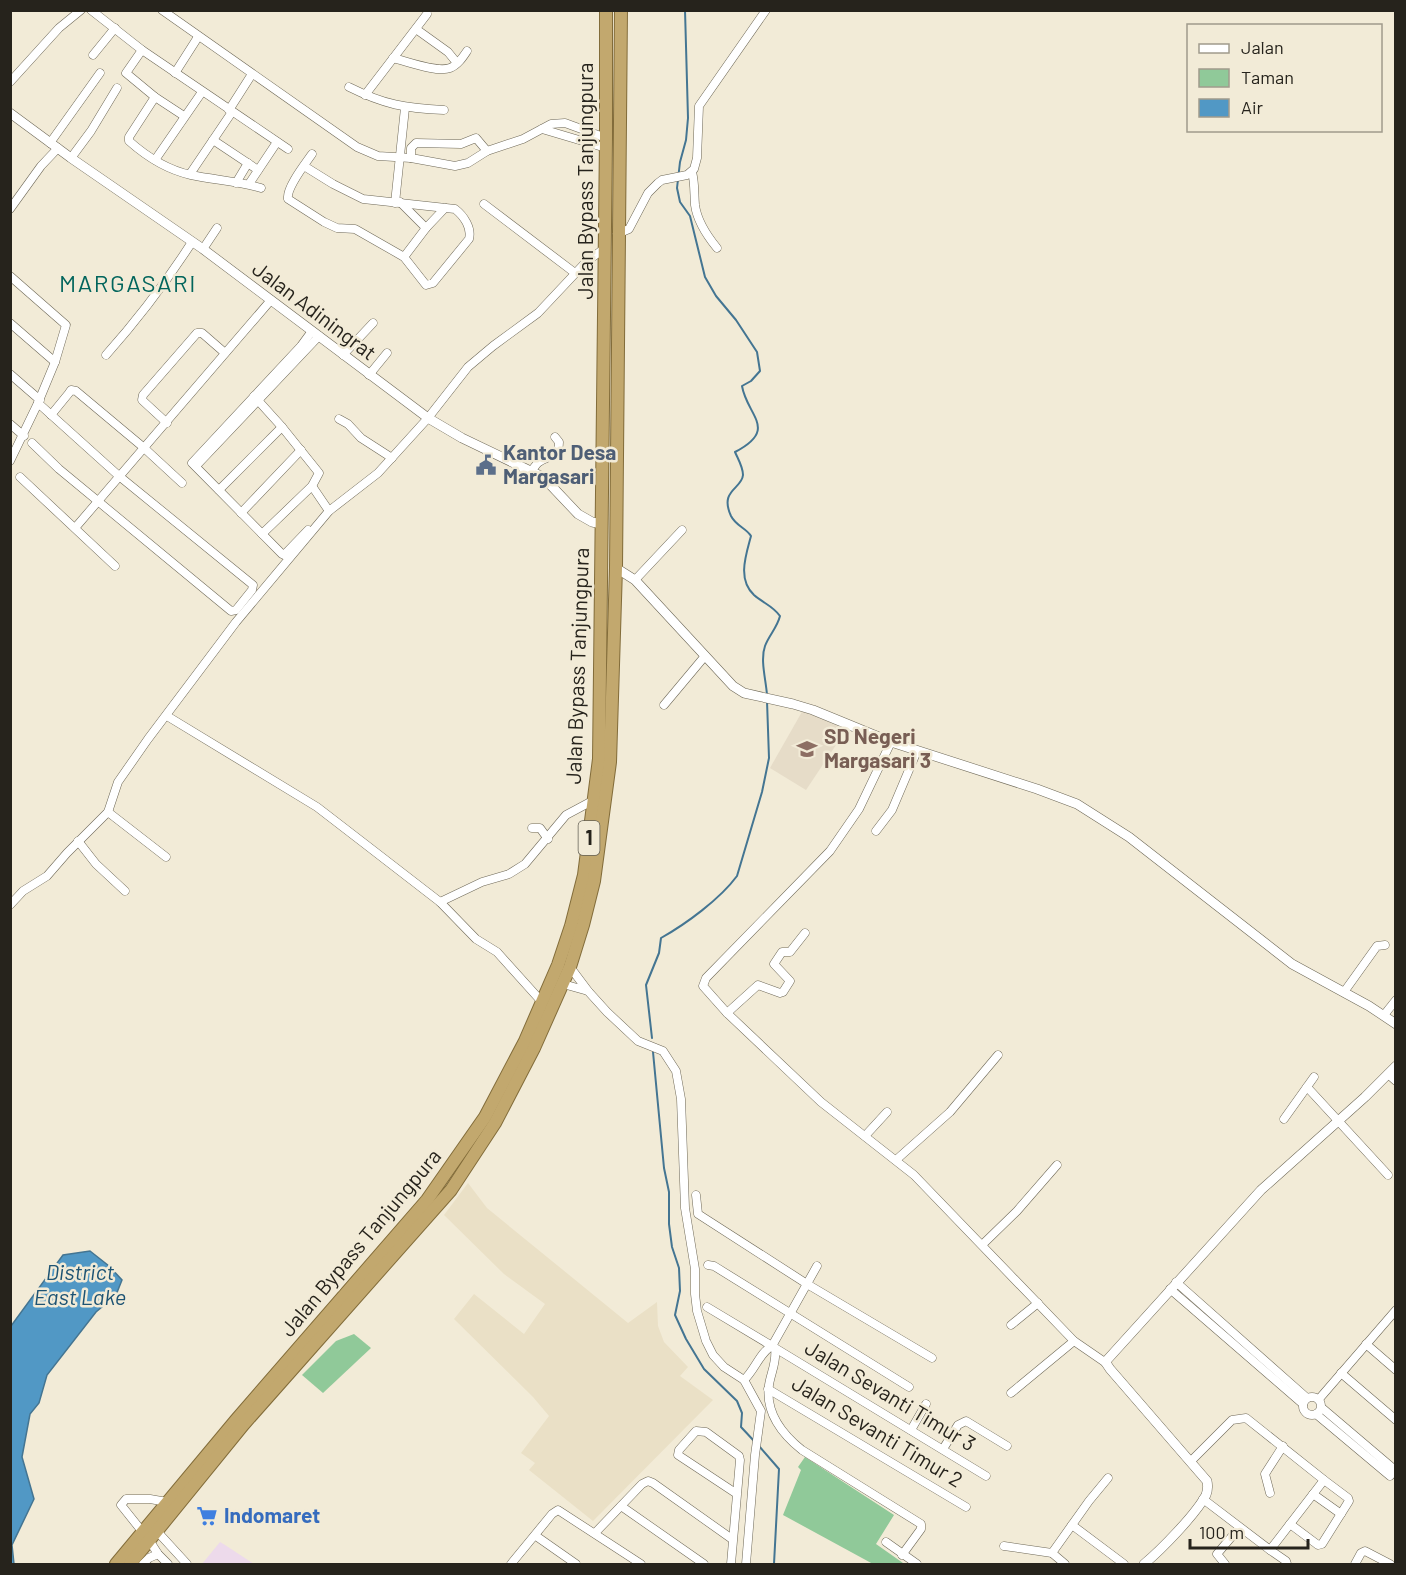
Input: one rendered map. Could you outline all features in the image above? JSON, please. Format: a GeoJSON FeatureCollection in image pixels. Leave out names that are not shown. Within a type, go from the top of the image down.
{"type":"FeatureCollection","features":[{"type":"Feature","properties":{"kind":"highway","name":"Jalan Bypass Tanjungpura"},"geometry":{"type":"LineString","coordinates":[[130,1564],[167,1502],[427,1200],[485,1117],[525,1041],[558,965],[581,885],[599,759],[606,10]]}},
{"type":"Feature","properties":{"kind":"highway","name":"Jalan Bypass Tanjungpura"},"geometry":{"type":"LineString","coordinates":[[116,1564],[364,1291],[451,1190],[495,1123],[534,1048],[570,967],[594,880],[610,762],[616,568],[617,234],[621,10]]}},
{"type":"Feature","properties":{"kind":"street"},"geometry":{"type":"LineString","coordinates":[[10,82],[59,28],[81,10]]}},
{"type":"Feature","properties":{"kind":"street"},"geometry":{"type":"LineString","coordinates":[[91,10],[142,50],[288,149]]}},
{"type":"Feature","properties":{"kind":"street"},"geometry":{"type":"LineString","coordinates":[[162,10],[357,147],[378,156],[411,158],[455,166],[468,163],[487,151],[523,139],[542,129],[606,143]]}},
{"type":"Feature","properties":{"kind":"street"},"geometry":{"type":"LineString","coordinates":[[617,234],[629,229],[648,193],[662,180],[690,173],[697,162],[699,106],[766,10]]}},
{"type":"Feature","properties":{"kind":"street"},"geometry":{"type":"LineString","coordinates":[[365,95],[427,14]]}},
{"type":"Feature","properties":{"kind":"street"},"geometry":{"type":"LineString","coordinates":[[93,55],[115,28]]}},
{"type":"Feature","properties":{"kind":"street"},"geometry":{"type":"LineString","coordinates":[[416,29],[448,52],[457,63]]}},
{"type":"Feature","properties":{"kind":"street"},"geometry":{"type":"LineString","coordinates":[[175,73],[198,37]]}},
{"type":"Feature","properties":{"kind":"street"},"geometry":{"type":"LineString","coordinates":[[142,50],[126,73],[155,97],[184,116]]}},
{"type":"Feature","properties":{"kind":"street"},"geometry":{"type":"LineString","coordinates":[[393,58],[446,69],[457,63],[467,51]]}},
{"type":"Feature","properties":{"kind":"street"},"geometry":{"type":"LineString","coordinates":[[10,209],[41,166],[100,73]]}},
{"type":"Feature","properties":{"kind":"street"},"geometry":{"type":"LineString","coordinates":[[190,174],[252,74]]}},
{"type":"Feature","properties":{"kind":"street"},"geometry":{"type":"LineString","coordinates":[[349,87],[365,95],[405,108],[444,110]]}},
{"type":"Feature","properties":{"kind":"street"},"geometry":{"type":"LineString","coordinates":[[71,158],[91,131],[117,88]]}},
{"type":"Feature","properties":{"kind":"street"},"geometry":{"type":"LineString","coordinates":[[155,160],[202,92]]}},
{"type":"Feature","properties":{"kind":"street"},"geometry":{"type":"LineString","coordinates":[[155,97],[128,139],[137,148],[155,160],[190,174],[261,188]]}},
{"type":"Feature","properties":{"kind":"street"},"geometry":{"type":"LineString","coordinates":[[397,202],[405,108]]}},
{"type":"Feature","properties":{"kind":"street","name":"Jalan Adiningrat"},"geometry":{"type":"LineString","coordinates":[[10,113],[203,249],[428,418],[462,438],[532,471],[552,485],[578,514],[592,522],[602,524]]}},
{"type":"Feature","properties":{"kind":"street"},"geometry":{"type":"LineString","coordinates":[[411,158],[411,148],[416,143],[461,144],[476,138],[487,151]]}},
{"type":"Feature","properties":{"kind":"street"},"geometry":{"type":"LineString","coordinates":[[213,140],[258,170]]}},
{"type":"Feature","properties":{"kind":"street"},"geometry":{"type":"LineString","coordinates":[[249,184],[277,142]]}},
{"type":"Feature","properties":{"kind":"street"},"geometry":{"type":"LineString","coordinates":[[304,166],[354,195],[369,200],[458,211],[470,231],[470,236],[433,283],[426,285],[404,257],[356,229],[337,228],[324,222],[288,199],[287,193],[304,166],[312,154]]}},
{"type":"Feature","properties":{"kind":"street"},"geometry":{"type":"LineString","coordinates":[[236,183],[248,163]]}},
{"type":"Feature","properties":{"kind":"street"},"geometry":{"type":"LineString","coordinates":[[690,173],[698,214],[710,240],[717,248]]}},
{"type":"Feature","properties":{"kind":"street"},"geometry":{"type":"LineString","coordinates":[[397,202],[426,228]]}},
{"type":"Feature","properties":{"kind":"street"},"geometry":{"type":"LineString","coordinates":[[484,204],[575,273]]}},
{"type":"Feature","properties":{"kind":"street"},"geometry":{"type":"LineString","coordinates":[[404,257],[426,228],[446,208]]}},
{"type":"Feature","properties":{"kind":"street"},"geometry":{"type":"LineString","coordinates":[[203,249],[218,228]]}},
{"type":"Feature","properties":{"kind":"street"},"geometry":{"type":"LineString","coordinates":[[105,355],[143,314],[167,282],[192,242]]}},
{"type":"Feature","properties":{"kind":"street"},"geometry":{"type":"LineString","coordinates":[[316,334],[301,346],[196,466],[283,555],[328,510],[360,489],[392,459],[468,367],[538,313],[575,273],[605,248]]}},
{"type":"Feature","properties":{"kind":"street"},"geometry":{"type":"LineString","coordinates":[[10,276],[66,325],[55,362],[39,401],[10,461]]}},
{"type":"Feature","properties":{"kind":"street"},"geometry":{"type":"LineString","coordinates":[[75,528],[271,300]]}},
{"type":"Feature","properties":{"kind":"street"},"geometry":{"type":"LineString","coordinates":[[343,355],[373,322]]}},
{"type":"Feature","properties":{"kind":"street"},"geometry":{"type":"LineString","coordinates":[[10,323],[55,362]]}},
{"type":"Feature","properties":{"kind":"street"},"geometry":{"type":"LineString","coordinates":[[167,423],[142,400],[143,395],[197,333],[202,333],[225,353]]}},
{"type":"Feature","properties":{"kind":"street"},"geometry":{"type":"LineString","coordinates":[[369,375],[387,353]]}},
{"type":"Feature","properties":{"kind":"street"},"geometry":{"type":"LineString","coordinates":[[10,374],[51,415],[119,476],[253,585],[252,590],[236,610],[231,611],[32,443]]}},
{"type":"Feature","properties":{"kind":"street"},"geometry":{"type":"LineString","coordinates":[[51,415],[73,390],[143,447],[182,483]]}},
{"type":"Feature","properties":{"kind":"street"},"geometry":{"type":"LineString","coordinates":[[256,399],[318,470],[318,477],[312,486],[262,534]]}},
{"type":"Feature","properties":{"kind":"street"},"geometry":{"type":"LineString","coordinates":[[339,419],[392,459]]}},
{"type":"Feature","properties":{"kind":"street"},"geometry":{"type":"LineString","coordinates":[[10,424],[24,436]]}},
{"type":"Feature","properties":{"kind":"street"},"geometry":{"type":"LineString","coordinates":[[219,490],[282,427]]}},
{"type":"Feature","properties":{"kind":"street"},"geometry":{"type":"LineString","coordinates":[[532,471],[539,462],[553,457],[557,452],[559,442],[555,437]]}},
{"type":"Feature","properties":{"kind":"street"},"geometry":{"type":"LineString","coordinates":[[241,513],[301,450]]}},
{"type":"Feature","properties":{"kind":"street"},"geometry":{"type":"LineString","coordinates":[[20,477],[115,566]]}},
{"type":"Feature","properties":{"kind":"street"},"geometry":{"type":"LineString","coordinates":[[312,486],[328,510]]}},
{"type":"Feature","properties":{"kind":"street"},"geometry":{"type":"LineString","coordinates":[[10,905],[23,891],[47,876],[108,812],[121,778],[236,622],[328,510]]}},
{"type":"Feature","properties":{"kind":"street"},"geometry":{"type":"LineString","coordinates":[[635,580],[682,530]]}},
{"type":"Feature","properties":{"kind":"street"},"geometry":{"type":"LineString","coordinates":[[616,568],[635,580],[733,687],[744,693],[813,710],[891,742],[1077,804],[1129,837],[1292,964],[1384,1015],[1395,1024]]}},
{"type":"Feature","properties":{"kind":"street"},"geometry":{"type":"LineString","coordinates":[[664,705],[705,656]]}},
{"type":"Feature","properties":{"kind":"street"},"geometry":{"type":"LineString","coordinates":[[167,716],[317,807],[440,902],[476,939],[508,962],[542,1002]]}},
{"type":"Feature","properties":{"kind":"street"},"geometry":{"type":"LineString","coordinates":[[891,742],[859,809],[830,851],[704,981],[703,986],[727,1013],[821,1102],[914,1175],[1074,1341],[1106,1363],[1208,1481],[1208,1489],[1203,1499],[1176,1532],[1144,1564]]}},
{"type":"Feature","properties":{"kind":"street"},"geometry":{"type":"LineString","coordinates":[[876,831],[892,810],[917,751]]}},
{"type":"Feature","properties":{"kind":"street"},"geometry":{"type":"LineString","coordinates":[[440,902],[482,882],[509,874],[525,864],[566,815],[594,800]]}},
{"type":"Feature","properties":{"kind":"street"},"geometry":{"type":"LineString","coordinates":[[108,812],[166,856]]}},
{"type":"Feature","properties":{"kind":"street"},"geometry":{"type":"LineString","coordinates":[[532,828],[540,828],[548,839]]}},
{"type":"Feature","properties":{"kind":"street"},"geometry":{"type":"LineString","coordinates":[[78,841],[96,864],[125,891]]}},
{"type":"Feature","properties":{"kind":"street"},"geometry":{"type":"LineString","coordinates":[[727,1013],[756,986],[760,985],[780,993],[783,992],[790,981],[774,967],[774,964],[782,952],[789,952],[805,933]]}},
{"type":"Feature","properties":{"kind":"street"},"geometry":{"type":"LineString","coordinates":[[1344,992],[1377,946],[1385,945]]}},
{"type":"Feature","properties":{"kind":"street"},"geometry":{"type":"LineString","coordinates":[[570,967],[588,991],[633,1037],[663,1051],[676,1071],[681,1099],[686,1208],[695,1269],[697,1311],[713,1355],[724,1367],[744,1380],[761,1411],[746,1564]]}},
{"type":"Feature","properties":{"kind":"street"},"geometry":{"type":"LineString","coordinates":[[563,984],[588,991]]}},
{"type":"Feature","properties":{"kind":"street"},"geometry":{"type":"LineString","coordinates":[[1384,1015],[1395,1000]]}},
{"type":"Feature","properties":{"kind":"street"},"geometry":{"type":"LineString","coordinates":[[896,1160],[950,1112],[998,1055]]}},
{"type":"Feature","properties":{"kind":"street"},"geometry":{"type":"LineString","coordinates":[[1106,1363],[1108,1358],[1261,1190],[1392,1070],[1395,1081]]}},
{"type":"Feature","properties":{"kind":"street"},"geometry":{"type":"LineString","coordinates":[[1284,1119],[1314,1077]]}},
{"type":"Feature","properties":{"kind":"street"},"geometry":{"type":"LineString","coordinates":[[1307,1087],[1388,1175]]}},
{"type":"Feature","properties":{"kind":"street"},"geometry":{"type":"LineString","coordinates":[[865,1136],[887,1112]]}},
{"type":"Feature","properties":{"kind":"street"},"geometry":{"type":"LineString","coordinates":[[983,1244],[1017,1211],[1057,1165]]}},
{"type":"Feature","properties":{"kind":"street"},"geometry":{"type":"LineString","coordinates":[[696,1195],[698,1214],[807,1284],[932,1359]]}},
{"type":"Feature","properties":{"kind":"street"},"geometry":{"type":"LineString","coordinates":[[708,1265],[714,1266],[909,1387]]}},
{"type":"Feature","properties":{"kind":"street"},"geometry":{"type":"LineString","coordinates":[[817,1266],[774,1347],[776,1360],[768,1389],[772,1413],[780,1430],[802,1450],[921,1524],[921,1529],[902,1555]]}},
{"type":"Feature","properties":{"kind":"street"},"geometry":{"type":"LineString","coordinates":[[1173,1286],[1305,1401],[1306,1413],[1312,1415],[1319,1411]]}},
{"type":"Feature","properties":{"kind":"street"},"geometry":{"type":"LineString","coordinates":[[1011,1325],[1038,1303]]}},
{"type":"Feature","properties":{"kind":"street","name":"Jalan Sevanti Timur 3"},"geometry":{"type":"LineString","coordinates":[[707,1307],[986,1476]]}},
{"type":"Feature","properties":{"kind":"street"},"geometry":{"type":"LineString","coordinates":[[1319,1411],[1395,1470],[1390,1476],[1319,1411],[1319,1399],[1395,1311]]}},
{"type":"Feature","properties":{"kind":"street"},"geometry":{"type":"LineString","coordinates":[[1011,1394],[1074,1341]]}},
{"type":"Feature","properties":{"kind":"street"},"geometry":{"type":"LineString","coordinates":[[1366,1344],[1395,1370]]}},
{"type":"Feature","properties":{"kind":"street"},"geometry":{"type":"LineString","coordinates":[[744,1380],[753,1371],[766,1350],[774,1347]]}},
{"type":"Feature","properties":{"kind":"street"},"geometry":{"type":"LineString","coordinates":[[1341,1373],[1395,1420]]}},
{"type":"Feature","properties":{"kind":"street","name":"Jalan Sevanti Timur 2"},"geometry":{"type":"LineString","coordinates":[[768,1389],[966,1507]]}},
{"type":"Feature","properties":{"kind":"street"},"geometry":{"type":"LineString","coordinates":[[1305,1401],[1313,1396],[1319,1399]]}},
{"type":"Feature","properties":{"kind":"street"},"geometry":{"type":"LineString","coordinates":[[911,1430],[927,1404]]}},
{"type":"Feature","properties":{"kind":"street"},"geometry":{"type":"LineString","coordinates":[[1191,1461],[1200,1450],[1237,1418],[1251,1420],[1349,1500],[1320,1545],[1290,1524]]}},
{"type":"Feature","properties":{"kind":"street"},"geometry":{"type":"LineString","coordinates":[[943,1449],[958,1425],[966,1421],[1007,1446]]}},
{"type":"Feature","properties":{"kind":"street"},"geometry":{"type":"LineString","coordinates":[[731,1564],[732,1539],[737,1494],[739,1456],[701,1430],[696,1431],[679,1450],[679,1457],[737,1494]]}},
{"type":"Feature","properties":{"kind":"street"},"geometry":{"type":"LineString","coordinates":[[1270,1493],[1265,1474],[1282,1446]]}},
{"type":"Feature","properties":{"kind":"street"},"geometry":{"type":"LineString","coordinates":[[1052,1553],[1108,1478]]}},
{"type":"Feature","properties":{"kind":"street"},"geometry":{"type":"LineString","coordinates":[[1270,1550],[1324,1480]]}},
{"type":"Feature","properties":{"kind":"street"},"geometry":{"type":"LineString","coordinates":[[595,1533],[642,1484],[648,1481],[653,1482],[732,1539]]}},
{"type":"Feature","properties":{"kind":"street"},"geometry":{"type":"LineString","coordinates":[[1313,1494],[1341,1514]]}},
{"type":"Feature","properties":{"kind":"street"},"geometry":{"type":"LineString","coordinates":[[167,1502],[150,1498],[123,1502],[168,1543],[187,1564]]}},
{"type":"Feature","properties":{"kind":"street"},"geometry":{"type":"LineString","coordinates":[[1203,1499],[1287,1564]]}},
{"type":"Feature","properties":{"kind":"street"},"geometry":{"type":"LineString","coordinates":[[621,1506],[704,1564]]}},
{"type":"Feature","properties":{"kind":"street"},"geometry":{"type":"LineString","coordinates":[[511,1564],[552,1514],[558,1510],[641,1564]]}},
{"type":"Feature","properties":{"kind":"street"},"geometry":{"type":"LineString","coordinates":[[1072,1525],[1124,1564]]}},
{"type":"Feature","properties":{"kind":"street"},"geometry":{"type":"LineString","coordinates":[[1225,1564],[1217,1554],[1239,1527]]}},
{"type":"Feature","properties":{"kind":"street"},"geometry":{"type":"LineString","coordinates":[[150,1529],[158,1554],[168,1564]]}},
{"type":"Feature","properties":{"kind":"street"},"geometry":{"type":"LineString","coordinates":[[536,1536],[576,1564]]}},
{"type":"Feature","properties":{"kind":"street"},"geometry":{"type":"LineString","coordinates":[[886,1542],[917,1564]]}},
{"type":"Feature","properties":{"kind":"street"},"geometry":{"type":"LineString","coordinates":[[1004,1546],[1052,1553],[1065,1564]]}},
{"type":"Feature","properties":{"kind":"street"},"geometry":{"type":"LineString","coordinates":[[1355,1564],[1361,1553],[1365,1551],[1390,1564]]}},
{"type":"Feature","properties":{"kind":"street"},"geometry":{"type":"LineString","coordinates":[[143,1564],[158,1554]]}},
{"type":"Feature","properties":{"kind":"shaded area","name":"SD Negeri Margasari 3"},"geometry":{"type":"Polygon","coordinates":[[[803,710],[846,730],[806,790],[770,768],[803,710]]]}},
{"type":"Feature","properties":{"kind":"shaded area"},"geometry":{"type":"Polygon","coordinates":[[[468,1183],[487,1208],[628,1323],[657,1302],[658,1326],[664,1342],[688,1367],[680,1376],[713,1400],[593,1521],[529,1470],[535,1463],[521,1453],[549,1416],[533,1397],[454,1319],[474,1294],[524,1334],[545,1304],[504,1274],[444,1215],[468,1183]]]}},
{"type":"Feature","properties":{"kind":"shaded area"},"geometry":{"type":"Polygon","coordinates":[[[220,1542],[225,1545],[254,1564],[202,1564],[220,1542]]]}},
{"type":"Feature","properties":{"kind":"green space"},"geometry":{"type":"Polygon","coordinates":[[[354,1334],[371,1348],[323,1393],[302,1375],[336,1341],[354,1334]]]}},
{"type":"Feature","properties":{"kind":"green space"},"geometry":{"type":"Polygon","coordinates":[[[805,1457],[894,1515],[876,1544],[902,1564],[873,1564],[783,1515],[801,1470],[798,1467],[805,1457]]]}},
{"type":"Feature","properties":{"kind":"water","name":"District East Lake"},"geometry":{"type":"Polygon","coordinates":[[[90,1251],[122,1280],[116,1295],[96,1312],[47,1375],[39,1403],[30,1414],[22,1457],[34,1499],[12,1545],[14,1564],[11,1564],[11,1326],[63,1255],[90,1251]]]}},
{"type":"Feature","properties":{"kind":"waterway"},"geometry":{"type":"LineString","coordinates":[[685,10],[688,118],[677,188],[680,202],[690,216],[705,277],[757,352],[760,371],[751,381],[742,386],[758,429],[748,444],[735,452],[743,475],[742,480],[729,495],[728,507],[733,519],[751,536],[744,567],[749,589],[780,616],[764,652],[763,664],[767,695]]}},
{"type":"Feature","properties":{"kind":"waterway"},"geometry":{"type":"LineString","coordinates":[[652,1038],[646,985],[659,953],[661,938],[702,910],[737,876],[762,792],[769,758],[767,701]]}},
{"type":"Feature","properties":{"kind":"waterway"},"geometry":{"type":"LineString","coordinates":[[653,1052],[664,1168],[669,1192],[669,1224],[672,1247],[679,1268],[680,1291],[675,1315],[704,1369],[737,1401],[742,1413],[741,1427],[755,1442]]}},
{"type":"Feature","properties":{"kind":"waterway"},"geometry":{"type":"LineString","coordinates":[[759,1446],[779,1469],[774,1564]]}},
{"type":"Feature","properties":{"kind":"place","name":"Kantor Desa Margasari"},"geometry":{"type":"Point","coordinates":[486,465]}},
{"type":"Feature","properties":{"kind":"place","name":"SD Negeri Margasari 3"},"geometry":{"type":"Point","coordinates":[807,749]}},
{"type":"Feature","properties":{"kind":"place","name":"Indomaret"},"geometry":{"type":"Point","coordinates":[207,1516]}},
{"type":"Feature","properties":{"kind":"district","name":"MARGASARI"},"geometry":{"type":"Point","coordinates":[128,284]}}]}
